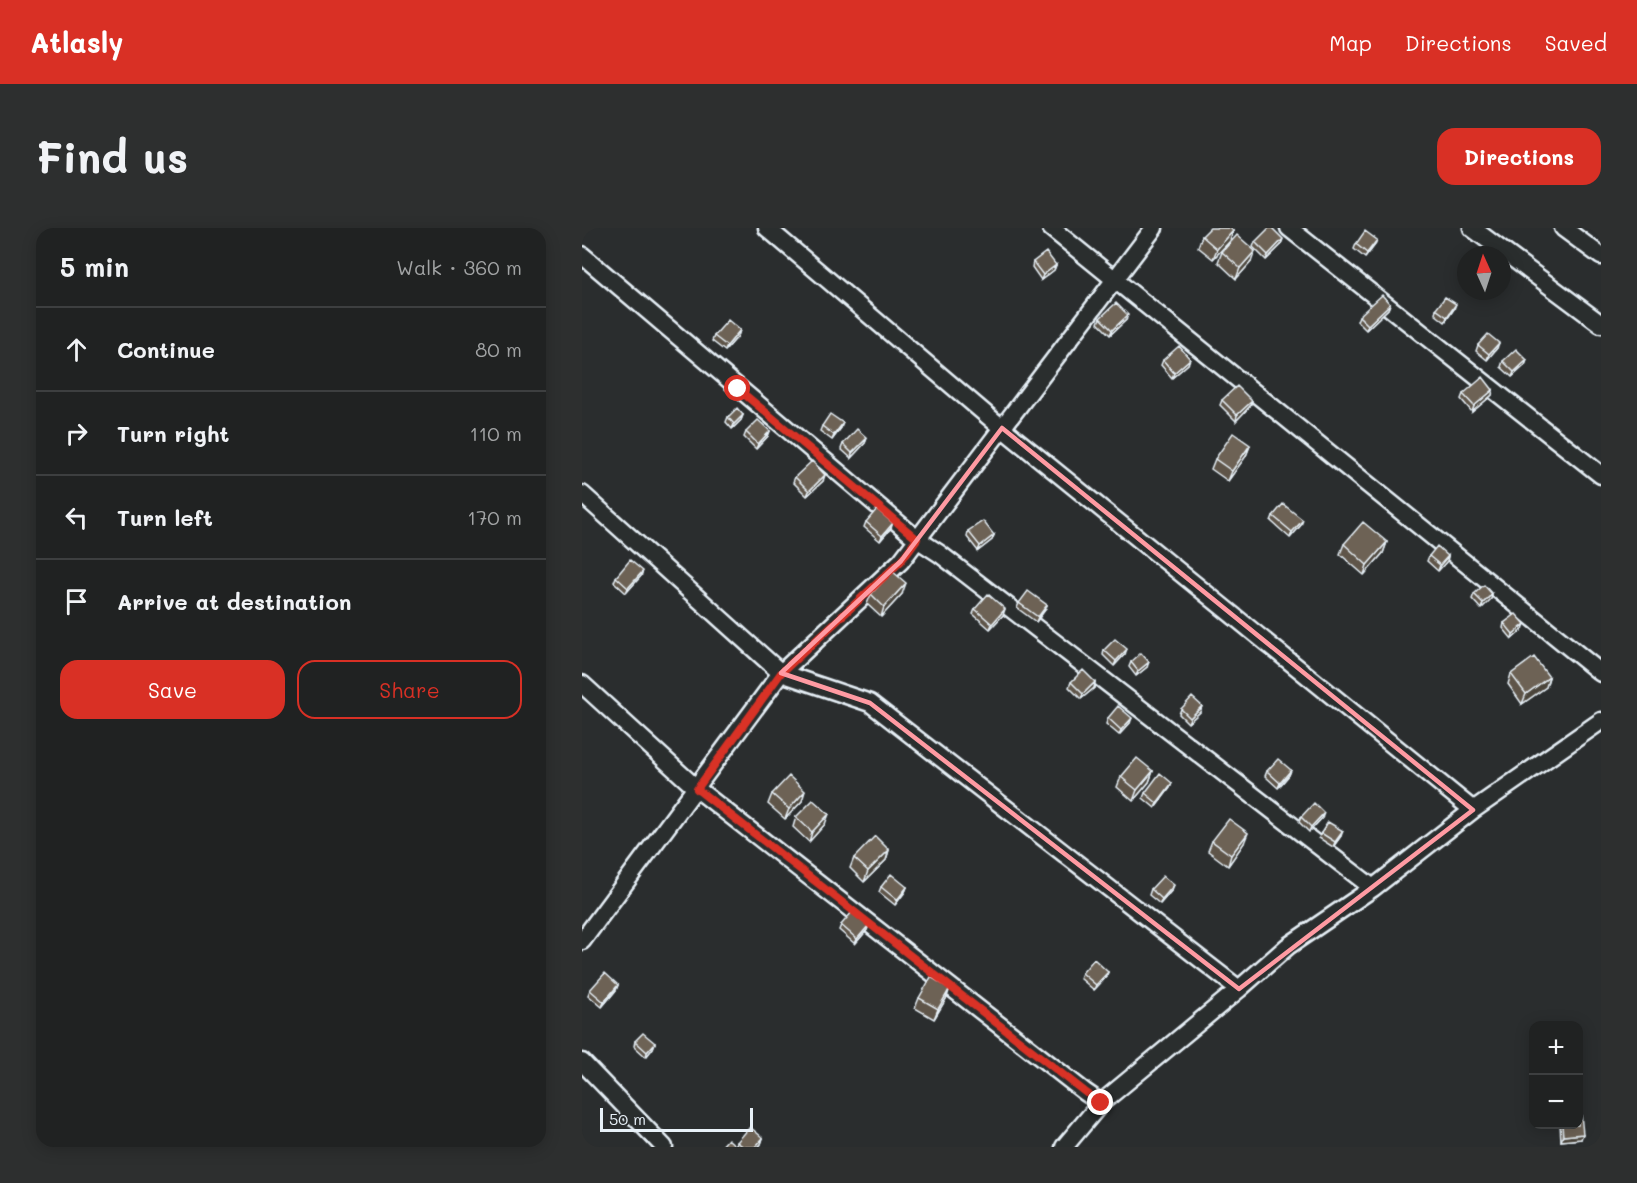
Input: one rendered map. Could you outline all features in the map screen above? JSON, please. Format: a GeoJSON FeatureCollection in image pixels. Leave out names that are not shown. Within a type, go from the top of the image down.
{"type":"FeatureCollection","features":[{"type":"Feature","properties":{"kind":"street"},"geometry":{"type":"LineString","coordinates":[[767,228],[1002,428],[1473,810]]}},
{"type":"Feature","properties":{"kind":"street"},"geometry":{"type":"LineString","coordinates":[[1051,228],[1601,673]]}},
{"type":"Feature","properties":{"kind":"street"},"geometry":{"type":"LineString","coordinates":[[582,941],[781,673],[901,561],[1154,228]]}},
{"type":"Feature","properties":{"kind":"street"},"geometry":{"type":"LineString","coordinates":[[1290,228],[1601,475]]}},
{"type":"Feature","properties":{"kind":"street"},"geometry":{"type":"LineString","coordinates":[[1472,228],[1601,324]]}},
{"type":"Feature","properties":{"kind":"street"},"geometry":{"type":"LineString","coordinates":[[1563,228],[1601,256]]}},
{"type":"Feature","properties":{"kind":"street"},"geometry":{"type":"LineString","coordinates":[[582,255],[917,539],[940,554],[1373,888]]}},
{"type":"Feature","properties":{"kind":"street"},"geometry":{"type":"LineString","coordinates":[[582,494],[781,673],[870,703],[1239,989]]}},
{"type":"Feature","properties":{"kind":"street"},"geometry":{"type":"LineString","coordinates":[[582,684],[697,789],[1101,1103]]}},
{"type":"Feature","properties":{"kind":"street"},"geometry":{"type":"LineString","coordinates":[[1064,1147],[1101,1103],[1288,946],[1373,888],[1473,810],[1601,721]]}},
{"type":"Feature","properties":{"kind":"street"},"geometry":{"type":"LineString","coordinates":[[582,1062],[664,1147]]}},
{"type":"Feature","properties":{"kind":"highlighted area"},"geometry":{"type":"Polygon","coordinates":[[[1002,428],[1473,810],[1239,989],[870,703],[781,673],[901,561],[1002,428]]]}},
{"type":"Feature","properties":{"kind":"building"},"geometry":{"type":"Polygon","coordinates":[[[1210,228],[1230,228],[1233,231],[1217,249],[1202,236],[1210,228]]]}},
{"type":"Feature","properties":{"kind":"building"},"geometry":{"type":"Polygon","coordinates":[[[1269,228],[1272,228],[1283,239],[1268,255],[1255,242],[1269,228]]]}},
{"type":"Feature","properties":{"kind":"building"},"geometry":{"type":"Polygon","coordinates":[[[1365,231],[1377,240],[1367,253],[1356,244],[1365,231]]]}},
{"type":"Feature","properties":{"kind":"building"},"geometry":{"type":"Polygon","coordinates":[[[1237,235],[1255,251],[1240,268],[1222,252],[1237,235]]]}},
{"type":"Feature","properties":{"kind":"building"},"geometry":{"type":"Polygon","coordinates":[[[1046,252],[1056,265],[1043,275],[1033,262],[1046,252]]]}},
{"type":"Feature","properties":{"kind":"building"},"geometry":{"type":"Polygon","coordinates":[[[1382,295],[1390,304],[1368,325],[1359,316],[1382,295]]]}},
{"type":"Feature","properties":{"kind":"building"},"geometry":{"type":"Polygon","coordinates":[[[1445,297],[1456,304],[1447,317],[1436,309],[1445,297]]]}},
{"type":"Feature","properties":{"kind":"building"},"geometry":{"type":"Polygon","coordinates":[[[1116,303],[1128,315],[1112,330],[1100,318],[1116,303]]]}},
{"type":"Feature","properties":{"kind":"building"},"geometry":{"type":"Polygon","coordinates":[[[728,320],[740,330],[727,346],[714,336],[728,320]]]}},
{"type":"Feature","properties":{"kind":"building"},"geometry":{"type":"Polygon","coordinates":[[[1488,334],[1499,343],[1489,354],[1478,345],[1488,334]]]}},
{"type":"Feature","properties":{"kind":"building"},"geometry":{"type":"Polygon","coordinates":[[[1179,346],[1190,359],[1174,373],[1163,360],[1179,346]]]}},
{"type":"Feature","properties":{"kind":"building"},"geometry":{"type":"Polygon","coordinates":[[[1516,349],[1527,360],[1514,372],[1503,361],[1516,349]]]}},
{"type":"Feature","properties":{"kind":"building"},"geometry":{"type":"Polygon","coordinates":[[[1483,377],[1493,390],[1474,406],[1463,394],[1483,377]]]}},
{"type":"Feature","properties":{"kind":"building"},"geometry":{"type":"Polygon","coordinates":[[[1237,386],[1252,401],[1237,415],[1222,400],[1237,386]]]}},
{"type":"Feature","properties":{"kind":"building"},"geometry":{"type":"Polygon","coordinates":[[[737,408],[743,415],[734,424],[728,417],[737,408]]]}},
{"type":"Feature","properties":{"kind":"building"},"geometry":{"type":"Polygon","coordinates":[[[830,414],[843,423],[834,435],[822,426],[830,414]]]}},
{"type":"Feature","properties":{"kind":"building"},"geometry":{"type":"Polygon","coordinates":[[[758,420],[770,431],[758,444],[746,432],[758,420]]]}},
{"type":"Feature","properties":{"kind":"building"},"geometry":{"type":"Polygon","coordinates":[[[857,429],[867,438],[852,453],[843,444],[857,429]]]}},
{"type":"Feature","properties":{"kind":"building"},"geometry":{"type":"Polygon","coordinates":[[[1233,433],[1250,445],[1232,471],[1215,459],[1233,433]]]}},
{"type":"Feature","properties":{"kind":"building"},"geometry":{"type":"Polygon","coordinates":[[[812,461],[825,475],[809,491],[795,477],[812,461]]]}},
{"type":"Feature","properties":{"kind":"building"},"geometry":{"type":"Polygon","coordinates":[[[1283,504],[1303,520],[1292,532],[1273,516],[1283,504]]]}},
{"type":"Feature","properties":{"kind":"building"},"geometry":{"type":"Polygon","coordinates":[[[877,509],[893,523],[882,536],[866,522],[877,509]]]}},
{"type":"Feature","properties":{"kind":"building"},"geometry":{"type":"Polygon","coordinates":[[[983,521],[994,535],[980,546],[968,531],[983,521]]]}},
{"type":"Feature","properties":{"kind":"building"},"geometry":{"type":"Polygon","coordinates":[[[1363,522],[1387,542],[1367,565],[1344,544],[1363,522]]]}},
{"type":"Feature","properties":{"kind":"building"},"geometry":{"type":"Polygon","coordinates":[[[1437,546],[1448,556],[1440,565],[1429,556],[1437,546]]]}},
{"type":"Feature","properties":{"kind":"building"},"geometry":{"type":"Polygon","coordinates":[[[630,560],[643,571],[628,588],[616,577],[630,560]]]}},
{"type":"Feature","properties":{"kind":"building"},"geometry":{"type":"Polygon","coordinates":[[[892,571],[906,583],[884,607],[871,594],[892,571]]]}},
{"type":"Feature","properties":{"kind":"building"},"geometry":{"type":"Polygon","coordinates":[[[1484,585],[1492,594],[1483,603],[1474,594],[1484,585]]]}},
{"type":"Feature","properties":{"kind":"building"},"geometry":{"type":"Polygon","coordinates":[[[1028,591],[1047,605],[1038,617],[1019,603],[1028,591]]]}},
{"type":"Feature","properties":{"kind":"building"},"geometry":{"type":"Polygon","coordinates":[[[988,594],[1005,609],[992,624],[975,609],[988,594]]]}},
{"type":"Feature","properties":{"kind":"building"},"geometry":{"type":"Polygon","coordinates":[[[1516,614],[1525,624],[1513,634],[1504,623],[1516,614]]]}},
{"type":"Feature","properties":{"kind":"building"},"geometry":{"type":"Polygon","coordinates":[[[1115,639],[1127,649],[1116,661],[1104,650],[1115,639]]]}},
{"type":"Feature","properties":{"kind":"building"},"geometry":{"type":"Polygon","coordinates":[[[1141,653],[1149,662],[1138,671],[1131,662],[1141,653]]]}},
{"type":"Feature","properties":{"kind":"building"},"geometry":{"type":"Polygon","coordinates":[[[1534,657],[1549,677],[1526,694],[1511,674],[1534,657]]]}},
{"type":"Feature","properties":{"kind":"building"},"geometry":{"type":"Polygon","coordinates":[[[1083,670],[1095,682],[1083,694],[1071,682],[1083,670]]]}},
{"type":"Feature","properties":{"kind":"building"},"geometry":{"type":"Polygon","coordinates":[[[1192,697],[1202,706],[1190,718],[1181,709],[1192,697]]]}},
{"type":"Feature","properties":{"kind":"building"},"geometry":{"type":"Polygon","coordinates":[[[1118,706],[1132,718],[1121,730],[1108,718],[1118,706]]]}},
{"type":"Feature","properties":{"kind":"building"},"geometry":{"type":"Polygon","coordinates":[[[1137,758],[1153,771],[1137,790],[1121,777],[1137,758]]]}},
{"type":"Feature","properties":{"kind":"building"},"geometry":{"type":"Polygon","coordinates":[[[1278,759],[1291,770],[1280,783],[1267,771],[1278,759]]]}},
{"type":"Feature","properties":{"kind":"building"},"geometry":{"type":"Polygon","coordinates":[[[1160,773],[1172,783],[1157,803],[1145,793],[1160,773]]]}},
{"type":"Feature","properties":{"kind":"building"},"geometry":{"type":"Polygon","coordinates":[[[789,776],[805,791],[789,809],[772,794],[789,776]]]}},
{"type":"Feature","properties":{"kind":"building"},"geometry":{"type":"Polygon","coordinates":[[[813,800],[829,814],[812,832],[796,817],[813,800]]]}},
{"type":"Feature","properties":{"kind":"building"},"geometry":{"type":"Polygon","coordinates":[[[1314,803],[1324,813],[1311,827],[1301,817],[1314,803]]]}},
{"type":"Feature","properties":{"kind":"building"},"geometry":{"type":"Polygon","coordinates":[[[1229,819],[1248,833],[1231,855],[1212,841],[1229,819]]]}},
{"type":"Feature","properties":{"kind":"building"},"geometry":{"type":"Polygon","coordinates":[[[1328,822],[1343,831],[1335,842],[1321,833],[1328,822]]]}},
{"type":"Feature","properties":{"kind":"building"},"geometry":{"type":"Polygon","coordinates":[[[875,836],[889,850],[868,871],[854,858],[875,836]]]}},
{"type":"Feature","properties":{"kind":"building"},"geometry":{"type":"Polygon","coordinates":[[[891,874],[907,887],[897,900],[881,887],[891,874]]]}},
{"type":"Feature","properties":{"kind":"building"},"geometry":{"type":"Polygon","coordinates":[[[1163,876],[1174,885],[1162,899],[1151,889],[1163,876]]]}},
{"type":"Feature","properties":{"kind":"building"},"geometry":{"type":"Polygon","coordinates":[[[853,911],[869,925],[857,939],[841,925],[853,911]]]}},
{"type":"Feature","properties":{"kind":"building"},"geometry":{"type":"Polygon","coordinates":[[[1094,959],[1108,972],[1096,985],[1082,973],[1094,959]]]}},
{"type":"Feature","properties":{"kind":"building"},"geometry":{"type":"Polygon","coordinates":[[[605,973],[618,985],[604,1002],[590,990],[605,973]]]}},
{"type":"Feature","properties":{"kind":"building"},"geometry":{"type":"Polygon","coordinates":[[[931,977],[950,988],[938,1009],[919,998],[931,977]]]}},
{"type":"Feature","properties":{"kind":"building"},"geometry":{"type":"Polygon","coordinates":[[[643,1033],[655,1043],[647,1052],[635,1041],[643,1033]]]}},
{"type":"Feature","properties":{"kind":"building"},"geometry":{"type":"Polygon","coordinates":[[[750,1127],[763,1138],[755,1147],[744,1147],[737,1142],[750,1127]]]}},
{"type":"Feature","properties":{"kind":"building"},"geometry":{"type":"Polygon","coordinates":[[[1562,1129],[1582,1129],[1583,1134],[1563,1136],[1562,1129]]]}},
{"type":"Feature","properties":{"kind":"building"},"geometry":{"type":"Polygon","coordinates":[[[728,1139],[737,1147],[721,1147],[728,1139]]]}},
{"type":"Feature","properties":{"kind":"route"},"geometry":{"type":"LineString","coordinates":[[738,389],[917,539],[901,561],[781,673],[697,789],[1101,1103]]}}]}
